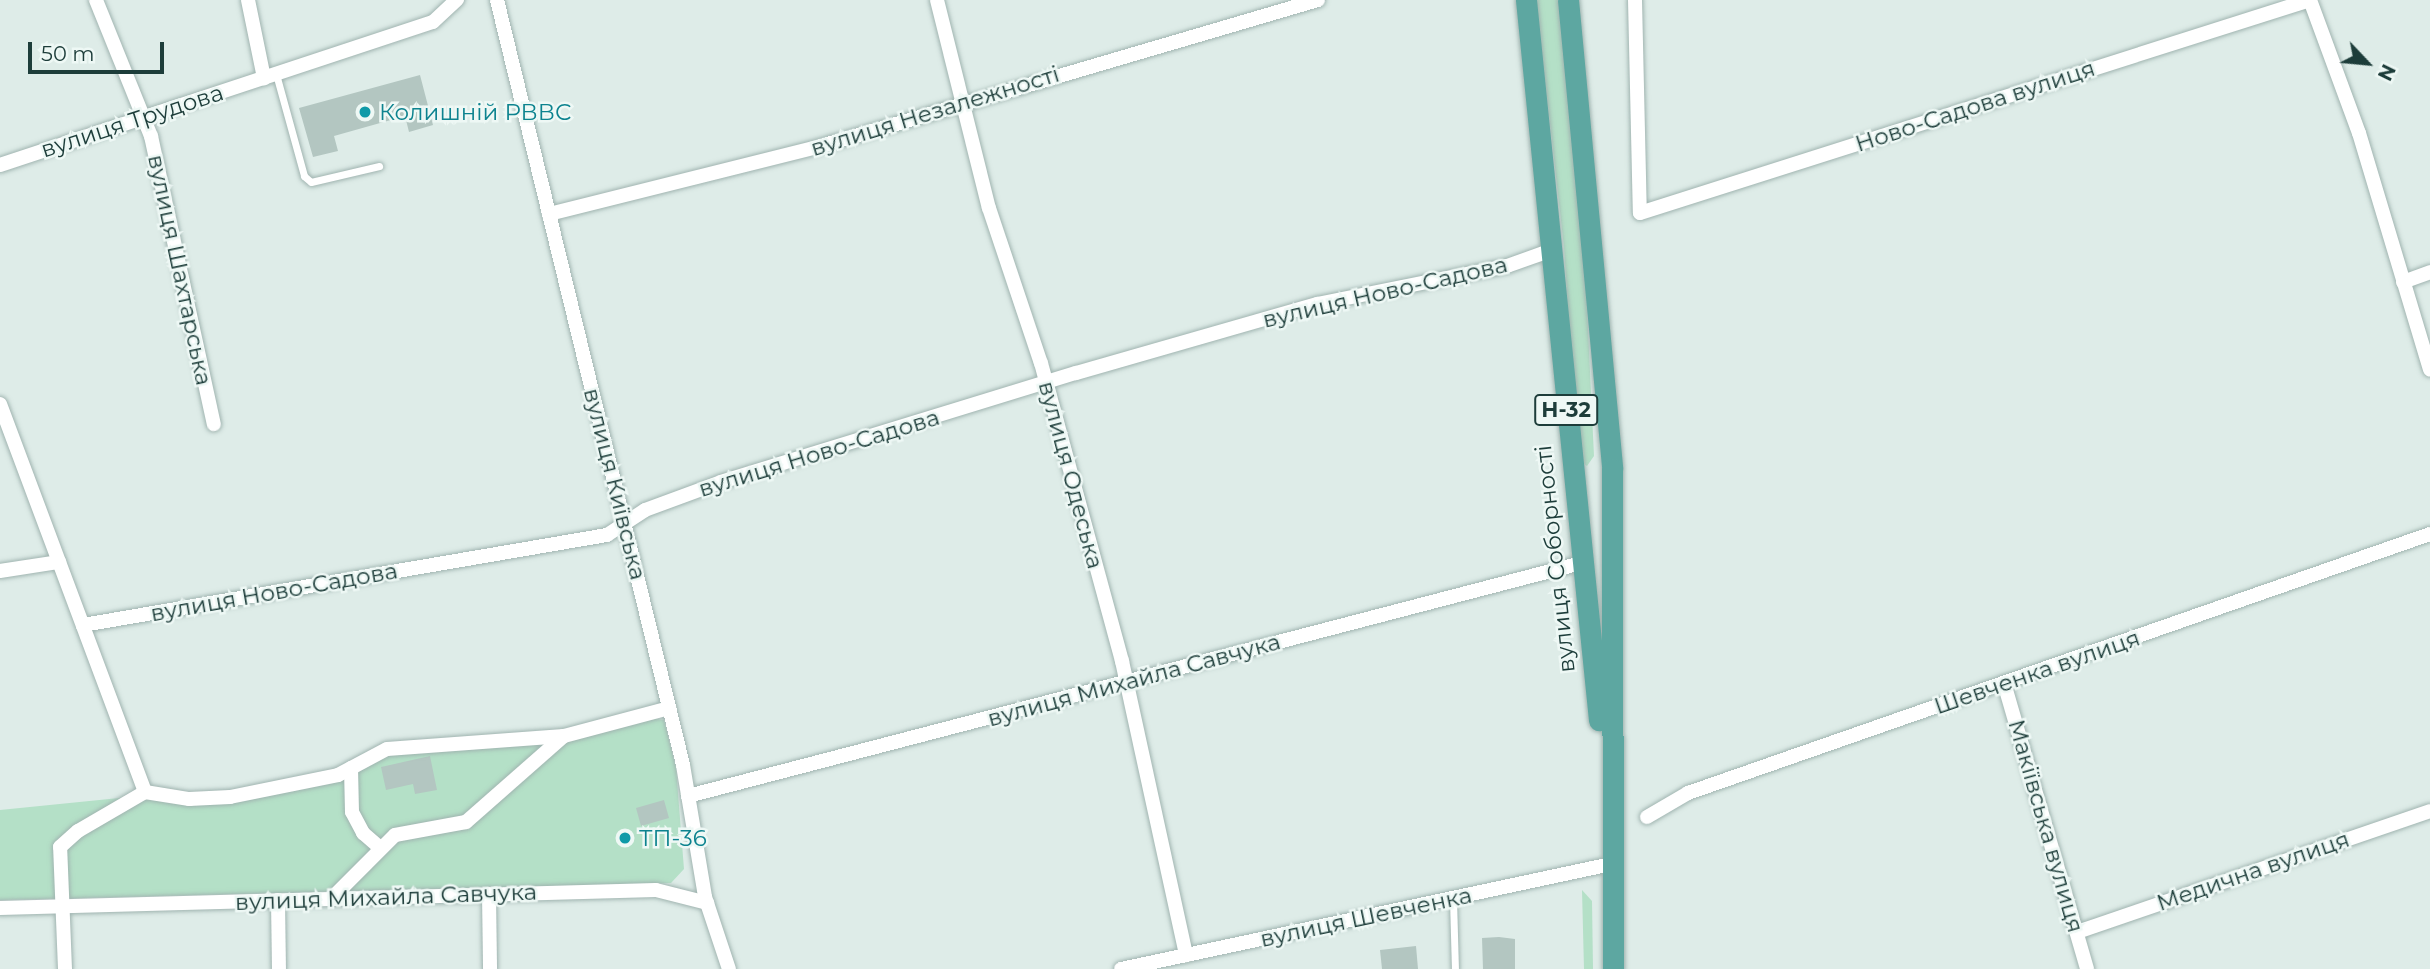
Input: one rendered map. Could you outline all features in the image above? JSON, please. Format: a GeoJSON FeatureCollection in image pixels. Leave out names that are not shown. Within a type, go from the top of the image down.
{"type":"FeatureCollection","features":[{"type":"Feature","properties":{"kind":"main road","name":"вулиця Соборності"},"geometry":{"type":"LineString","coordinates":[[1526,0],[1581,563],[1610,820]]}},
{"type":"Feature","properties":{"kind":"main road","name":"вулиця Соборності"},"geometry":{"type":"LineString","coordinates":[[1568,0],[1612,469],[1612,969]]}},
{"type":"Feature","properties":{"kind":"street","name":"вулиця Шахтарська"},"geometry":{"type":"LineString","coordinates":[[96,0],[144,117],[214,424]]}},
{"type":"Feature","properties":{"kind":"street"},"geometry":{"type":"LineString","coordinates":[[248,0],[270,76]]}},
{"type":"Feature","properties":{"kind":"street","name":"вулиця Трудова"},"geometry":{"type":"LineString","coordinates":[[0,165],[433,22],[457,0]]}},
{"type":"Feature","properties":{"kind":"street","name":"вулиця Київська"},"geometry":{"type":"LineString","coordinates":[[497,0],[669,708],[707,903],[729,969]]}},
{"type":"Feature","properties":{"kind":"street","name":"вулиця Одеська"},"geometry":{"type":"LineString","coordinates":[[937,0],[966,102],[989,208],[1045,382],[1125,682],[1186,955]]}},
{"type":"Feature","properties":{"kind":"street","name":"вулиця Незалежності"},"geometry":{"type":"LineString","coordinates":[[550,215],[821,146],[1318,0]]}},
{"type":"Feature","properties":{"kind":"street","name":"Ново-Садова вулиця"},"geometry":{"type":"LineString","coordinates":[[1635,0],[1640,213],[2310,0]]}},
{"type":"Feature","properties":{"kind":"street"},"geometry":{"type":"LineString","coordinates":[[2310,0],[2359,133],[2430,370]]}},
{"type":"Feature","properties":{"kind":"street","name":"вулиця Ново-Садова"},"geometry":{"type":"LineString","coordinates":[[83,625],[607,535],[645,510],[721,482],[1045,382],[1317,304],[1507,266],[1552,250]]}},
{"type":"Feature","properties":{"kind":"street"},"geometry":{"type":"LineString","coordinates":[[2403,282],[2430,272]]}},
{"type":"Feature","properties":{"kind":"street"},"geometry":{"type":"LineString","coordinates":[[0,404],[145,792]]}},
{"type":"Feature","properties":{"kind":"street","name":"Шевченка вулиця"},"geometry":{"type":"LineString","coordinates":[[1647,817],[1688,793],[2430,534]]}},
{"type":"Feature","properties":{"kind":"street"},"geometry":{"type":"LineString","coordinates":[[0,571],[59,562]]}},
{"type":"Feature","properties":{"kind":"street","name":"вулиця Михайла Савчука"},"geometry":{"type":"LineString","coordinates":[[688,796],[1581,563]]}},
{"type":"Feature","properties":{"kind":"street","name":"Макіївська вулиця"},"geometry":{"type":"LineString","coordinates":[[2004,683],[2087,969]]}},
{"type":"Feature","properties":{"kind":"street"},"geometry":{"type":"LineString","coordinates":[[65,969],[63,906],[58,868],[60,847],[67,838],[145,792],[189,799],[230,797],[338,775],[387,749],[419,744],[564,736],[669,708]]}},
{"type":"Feature","properties":{"kind":"street"},"geometry":{"type":"LineString","coordinates":[[332,898],[379,847],[396,835],[466,822],[564,736]]}},
{"type":"Feature","properties":{"kind":"street"},"geometry":{"type":"LineString","coordinates":[[351,768],[352,812],[363,833],[379,847]]}},
{"type":"Feature","properties":{"kind":"street","name":"Медична вулиця"},"geometry":{"type":"LineString","coordinates":[[2077,932],[2430,811]]}},
{"type":"Feature","properties":{"kind":"street","name":"вулиця Шевченка"},"geometry":{"type":"LineString","coordinates":[[1121,969],[1611,864]]}},
{"type":"Feature","properties":{"kind":"street","name":"вулиця Михайла Савчука"},"geometry":{"type":"LineString","coordinates":[[0,908],[656,890],[707,903]]}},
{"type":"Feature","properties":{"kind":"street"},"geometry":{"type":"LineString","coordinates":[[489,894],[490,969]]}},
{"type":"Feature","properties":{"kind":"street"},"geometry":{"type":"LineString","coordinates":[[278,900],[279,969]]}},
{"type":"Feature","properties":{"kind":"lane"},"geometry":{"type":"LineString","coordinates":[[270,76],[304,176],[311,182],[379,166]]}},
{"type":"Feature","properties":{"kind":"lane"},"geometry":{"type":"LineString","coordinates":[[1453,898],[1455,969]]}},
{"type":"Feature","properties":{"kind":"green space"},"geometry":{"type":"Polygon","coordinates":[[[1536,0],[1558,0],[1584,245],[1594,456],[1587,466],[1578,459],[1564,247],[1536,0]]]}},
{"type":"Feature","properties":{"kind":"green space"},"geometry":{"type":"Polygon","coordinates":[[[649,718],[664,720],[676,768],[684,869],[671,883],[0,900],[0,810],[139,796],[228,801],[388,752],[649,718]]]}},
{"type":"Feature","properties":{"kind":"green space"},"geometry":{"type":"Polygon","coordinates":[[[1582,890],[1592,901],[1593,969],[1584,969],[1582,890]]]}},
{"type":"Feature","properties":{"kind":"building","name":"Колишній РВВС"},"geometry":{"type":"Polygon","coordinates":[[[420,75],[433,125],[409,132],[405,116],[334,136],[338,151],[313,157],[299,108],[420,75]]]}},
{"type":"Feature","properties":{"kind":"building"},"geometry":{"type":"Polygon","coordinates":[[[430,756],[437,790],[415,794],[413,784],[386,790],[381,767],[430,756]]]}},
{"type":"Feature","properties":{"kind":"building"},"geometry":{"type":"Polygon","coordinates":[[[664,800],[669,818],[641,826],[636,808],[664,800]]]}},
{"type":"Feature","properties":{"kind":"building"},"geometry":{"type":"Polygon","coordinates":[[[1482,938],[1515,939],[1515,969],[1483,969],[1482,938]]]}},
{"type":"Feature","properties":{"kind":"building"},"geometry":{"type":"Polygon","coordinates":[[[1416,946],[1418,969],[1382,969],[1380,950],[1416,946]]]}},
{"type":"Feature","properties":{"kind":"place","name":"Колишній РВВС"},"geometry":{"type":"Point","coordinates":[365,112]}},
{"type":"Feature","properties":{"kind":"place","name":"ТП-36"},"geometry":{"type":"Point","coordinates":[625,838]}}]}
